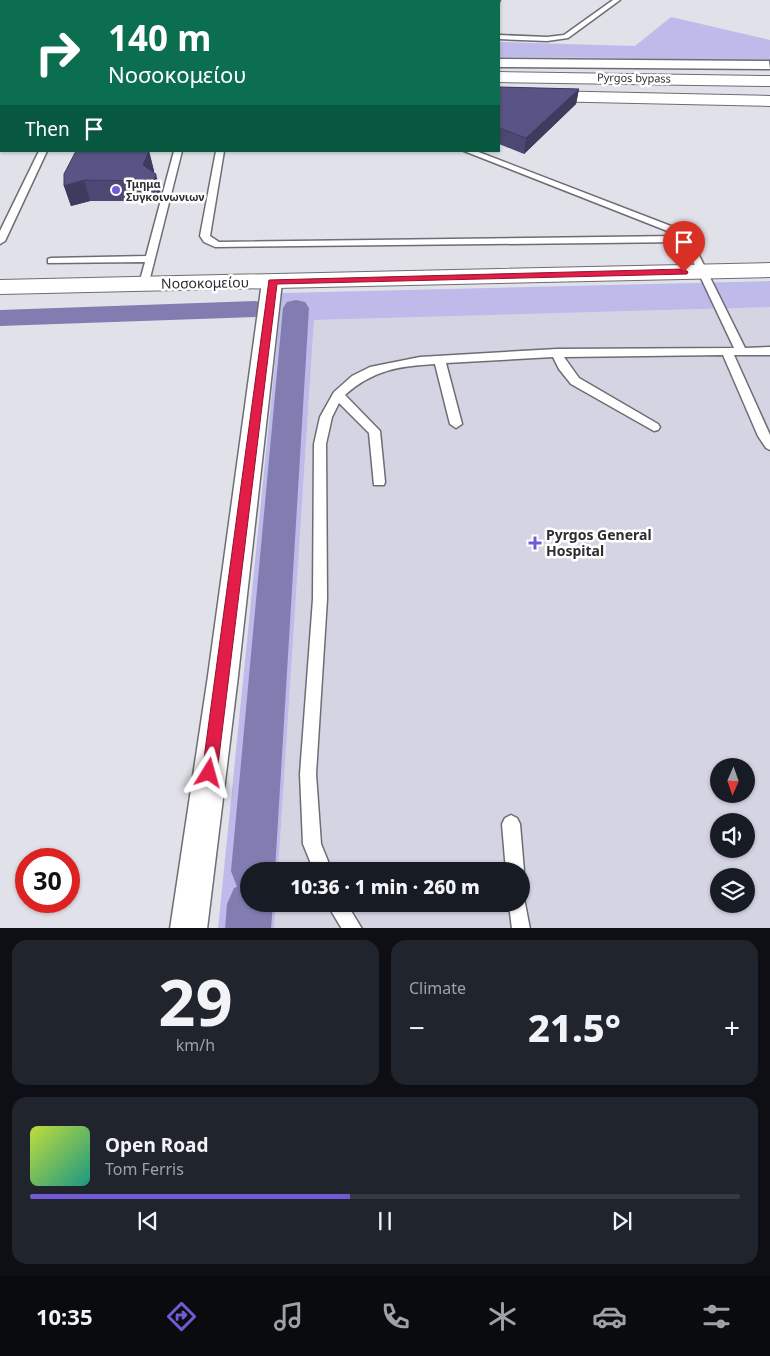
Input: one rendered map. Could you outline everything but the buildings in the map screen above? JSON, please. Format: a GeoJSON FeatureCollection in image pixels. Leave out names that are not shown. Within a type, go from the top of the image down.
{"type":"FeatureCollection","features":[{"type":"Feature","properties":{"kind":"main road","name":"Pyrgos bypass"},"geometry":{"type":"LineString","coordinates":[[500,76],[769,73]]}},
{"type":"Feature","properties":{"kind":"main road"},"geometry":{"type":"LineString","coordinates":[[500,95],[770,101]]}},
{"type":"Feature","properties":{"kind":"main road","name":"Νοσοκομείου"},"geometry":{"type":"LineString","coordinates":[[0,287],[770,270]]}},
{"type":"Feature","properties":{"kind":"street"},"geometry":{"type":"LineString","coordinates":[[500,63],[769,73]]}},
{"type":"Feature","properties":{"kind":"street"},"geometry":{"type":"LineString","coordinates":[[188,928],[221,686],[272,282]]}},
{"type":"Feature","properties":{"kind":"lane"},"geometry":{"type":"LineString","coordinates":[[500,37],[547,39],[566,37],[617,0]]}},
{"type":"Feature","properties":{"kind":"lane"},"geometry":{"type":"LineString","coordinates":[[0,241],[43,152]]}},
{"type":"Feature","properties":{"kind":"lane"},"geometry":{"type":"LineString","coordinates":[[144,284],[178,152]]}},
{"type":"Feature","properties":{"kind":"lane"},"geometry":{"type":"LineString","coordinates":[[220,152],[205,236],[207,240],[218,245],[687,239]]}},
{"type":"Feature","properties":{"kind":"lane"},"geometry":{"type":"LineString","coordinates":[[471,152],[673,230],[687,239],[741,351]]}},
{"type":"Feature","properties":{"kind":"lane"},"geometry":{"type":"LineString","coordinates":[[51,261],[150,259]]}},
{"type":"Feature","properties":{"kind":"lane"},"geometry":{"type":"LineString","coordinates":[[319,862],[312,844],[308,774],[320,600],[320,444],[326,417],[338,396],[356,379],[374,370],[396,365],[440,360],[557,353],[741,351],[769,354]]}},
{"type":"Feature","properties":{"kind":"lane"},"geometry":{"type":"LineString","coordinates":[[727,352],[764,436],[770,445]]}},
{"type":"Feature","properties":{"kind":"lane"},"geometry":{"type":"LineString","coordinates":[[557,353],[563,366],[575,381],[654,427]]}},
{"type":"Feature","properties":{"kind":"lane"},"geometry":{"type":"LineString","coordinates":[[440,360],[456,424]]}},
{"type":"Feature","properties":{"kind":"lane"},"geometry":{"type":"LineString","coordinates":[[338,396],[374,431],[379,482]]}},
{"type":"Feature","properties":{"kind":"lane"},"geometry":{"type":"LineString","coordinates":[[511,824],[514,862]]}},
{"type":"Feature","properties":{"kind":"lane"},"geometry":{"type":"LineString","coordinates":[[342,912],[353,928]]}},
{"type":"Feature","properties":{"kind":"lane"},"geometry":{"type":"LineString","coordinates":[[519,912],[521,928]]}},
{"type":"Feature","properties":{"kind":"shaded area"},"geometry":{"type":"Polygon","coordinates":[[[671,17],[770,40],[770,63],[769,61],[500,57],[500,42],[635,46],[671,17]]]}},
{"type":"Feature","properties":{"kind":"shaded area"},"geometry":{"type":"Polygon","coordinates":[[[770,281],[770,307],[314,320],[279,862],[240,862],[240,912],[275,912],[274,928],[218,928],[282,293],[770,281]]]}},
{"type":"Feature","properties":{"kind":"shaded area","name":"Pyrgos General Hospital"},"geometry":{"type":"Polygon","coordinates":[[[770,307],[770,928],[274,928],[275,912],[530,912],[530,862],[279,862],[314,320],[770,307]]]}},
{"type":"Feature","properties":{"kind":"waterway"},"geometry":{"type":"LineString","coordinates":[[254,862],[296,308]]}},
{"type":"Feature","properties":{"kind":"waterway"},"geometry":{"type":"LineString","coordinates":[[0,318],[255,309]]}},
{"type":"Feature","properties":{"kind":"waterway"},"geometry":{"type":"LineString","coordinates":[[248,928],[249,912]]}},
{"type":"Feature","properties":{"kind":"place","name":"Τμημα Συγκοινωνιων"},"geometry":{"type":"Point","coordinates":[116,190]}},
{"type":"Feature","properties":{"kind":"place","name":"Pyrgos General Hospital"},"geometry":{"type":"Point","coordinates":[535,543]}},
{"type":"Feature","properties":{"kind":"route"},"geometry":{"type":"LineString","coordinates":[[209,773],[223,676],[272,282],[684,272]]}}]}
